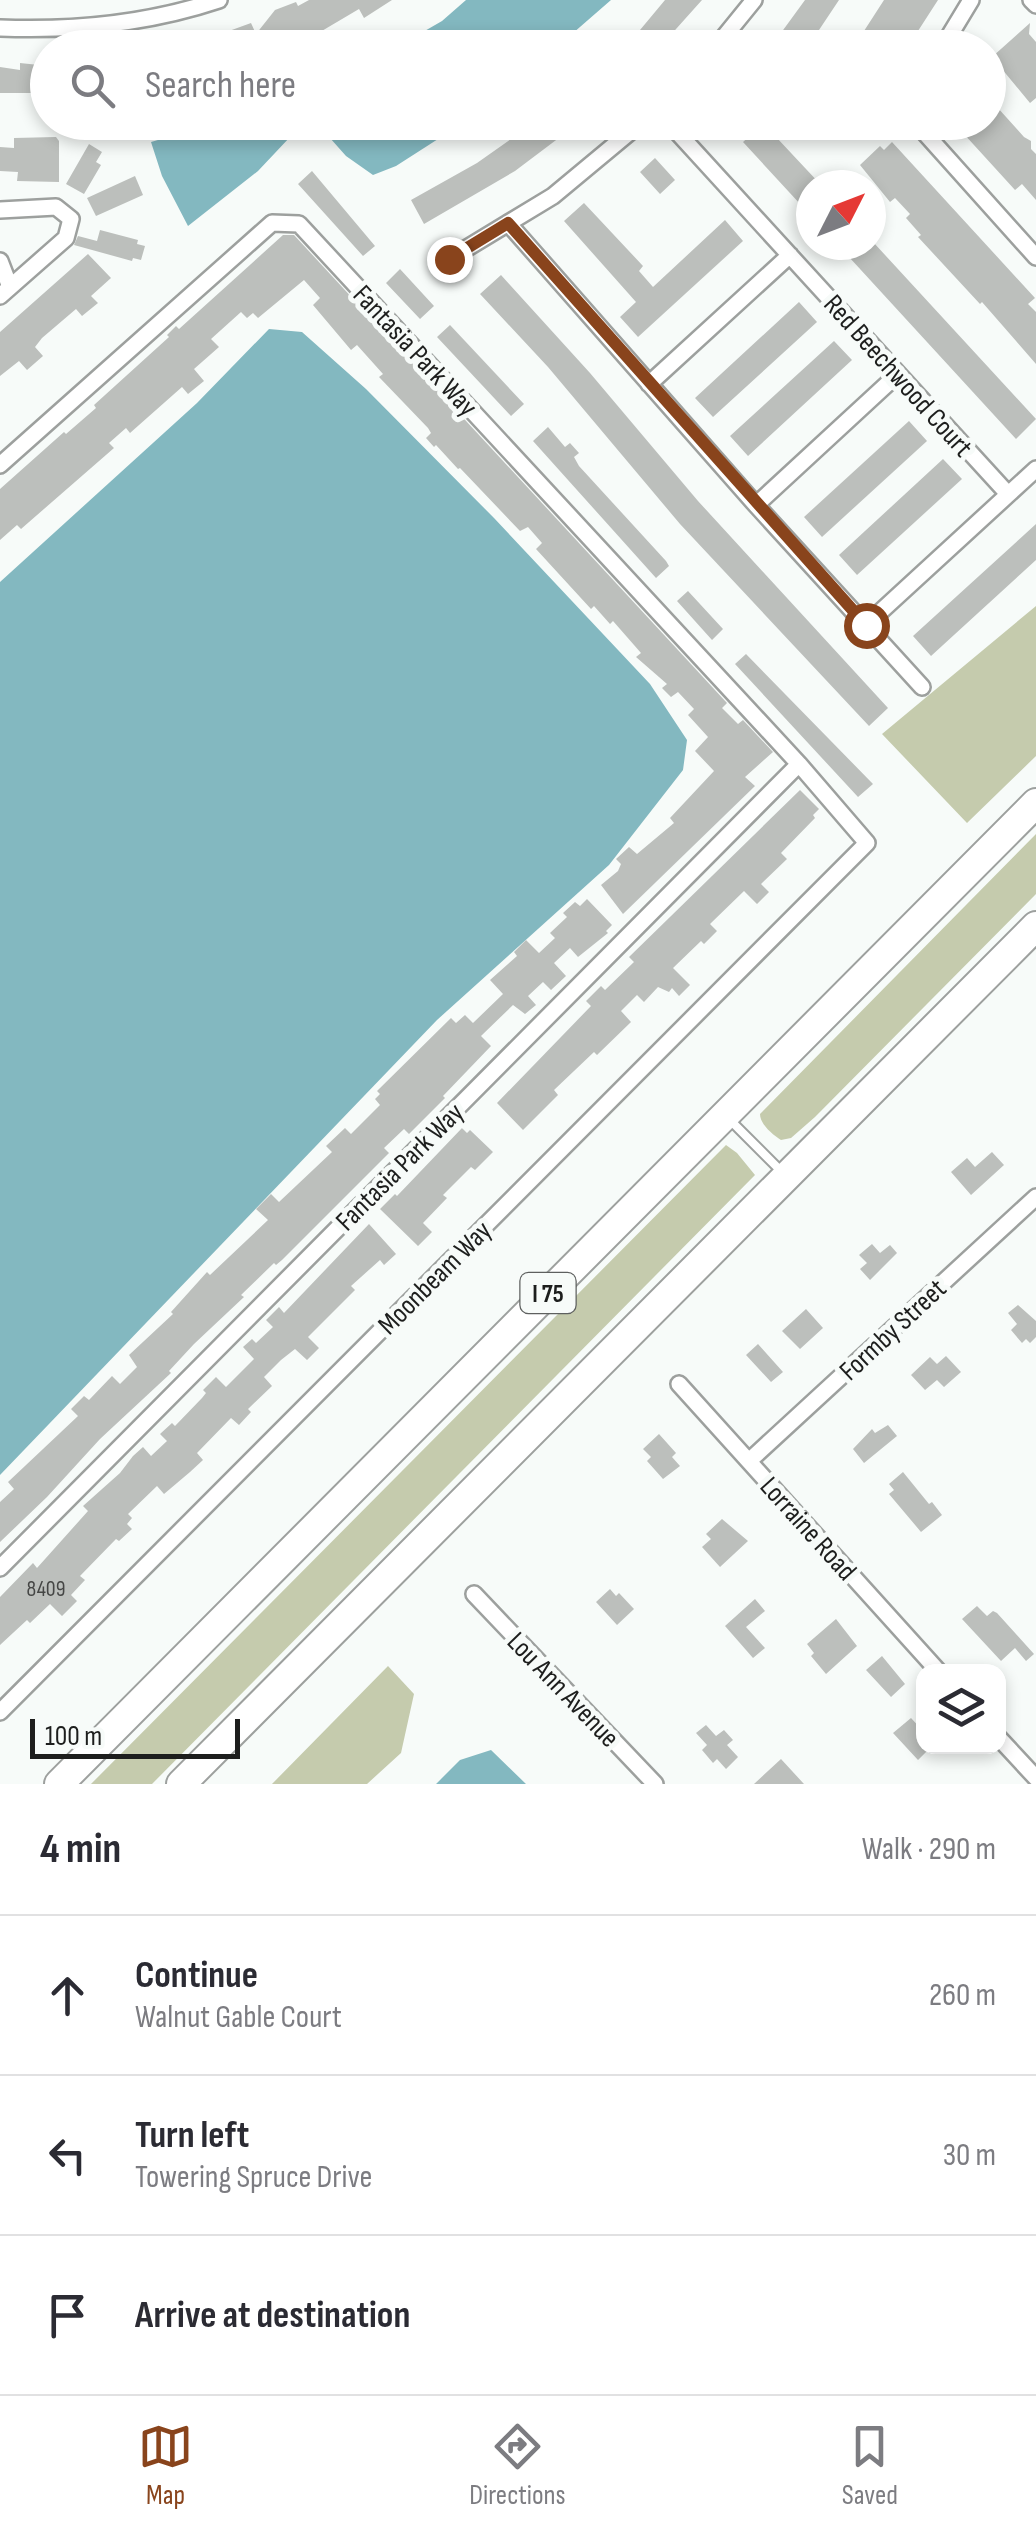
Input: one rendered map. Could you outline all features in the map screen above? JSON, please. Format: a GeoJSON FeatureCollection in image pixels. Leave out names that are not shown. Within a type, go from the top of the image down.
{"type":"FeatureCollection","features":[{"type":"Feature","properties":{"kind":"highway","name":"I 75"},"geometry":{"type":"LineString","coordinates":[[59,1784],[1036,803]]}},
{"type":"Feature","properties":{"kind":"highway"},"geometry":{"type":"LineString","coordinates":[[181,1784],[1036,926]]}},
{"type":"Feature","properties":{"kind":"street"},"geometry":{"type":"LineString","coordinates":[[0,28],[46,30],[116,25],[184,12],[219,0]]}},
{"type":"Feature","properties":{"kind":"street"},"geometry":{"type":"LineString","coordinates":[[730,30],[754,0]]}},
{"type":"Feature","properties":{"kind":"street"},"geometry":{"type":"LineString","coordinates":[[953,30],[971,0]]}},
{"type":"Feature","properties":{"kind":"street"},"geometry":{"type":"LineString","coordinates":[[449,259],[553,196],[620,140]]}},
{"type":"Feature","properties":{"kind":"street","name":"Red Beechwood Court"},"geometry":{"type":"LineString","coordinates":[[685,140],[1008,494]]}},
{"type":"Feature","properties":{"kind":"street"},"geometry":{"type":"LineString","coordinates":[[931,140],[1036,258]]}},
{"type":"Feature","properties":{"kind":"street"},"geometry":{"type":"LineString","coordinates":[[0,210],[56,207],[71,219],[66,238],[5,291]]}},
{"type":"Feature","properties":{"kind":"street","name":"Fantasia Park Way"},"geometry":{"type":"LineString","coordinates":[[0,466],[272,222],[299,224],[868,843]]}},
{"type":"Feature","properties":{"kind":"street"},"geometry":{"type":"LineString","coordinates":[[508,223],[922,687]]}},
{"type":"Feature","properties":{"kind":"street"},"geometry":{"type":"LineString","coordinates":[[649,384],[790,255]]}},
{"type":"Feature","properties":{"kind":"street"},"geometry":{"type":"LineString","coordinates":[[0,261],[5,291]]}},
{"type":"Feature","properties":{"kind":"street"},"geometry":{"type":"LineString","coordinates":[[756,505],[898,374]]}},
{"type":"Feature","properties":{"kind":"street"},"geometry":{"type":"LineString","coordinates":[[866,625],[1036,469]]}},
{"type":"Feature","properties":{"kind":"street","name":"Fantasia Park Way"},"geometry":{"type":"LineString","coordinates":[[0,1568],[799,764]]}},
{"type":"Feature","properties":{"kind":"street","name":"Moonbeam Way"},"geometry":{"type":"LineString","coordinates":[[0,1712],[868,843]]}},
{"type":"Feature","properties":{"kind":"street","name":"Formby Street"},"geometry":{"type":"LineString","coordinates":[[749,1461],[1036,1197]]}},
{"type":"Feature","properties":{"kind":"street","name":"Lorraine Road"},"geometry":{"type":"LineString","coordinates":[[679,1384],[933,1664]]}},
{"type":"Feature","properties":{"kind":"street","name":"Lou Ann Avenue"},"geometry":{"type":"LineString","coordinates":[[474,1594],[655,1784]]}},
{"type":"Feature","properties":{"kind":"street"},"geometry":{"type":"LineString","coordinates":[[1006,1746],[1036,1778]]}},
{"type":"Feature","properties":{"kind":"lane"},"geometry":{"type":"LineString","coordinates":[[725,1115],[786,1177]]}},
{"type":"Feature","properties":{"kind":"green space"},"geometry":{"type":"Polygon","coordinates":[[[1036,606],[1036,756],[967,823],[882,734],[1036,606]]]}},
{"type":"Feature","properties":{"kind":"green space"},"geometry":{"type":"Polygon","coordinates":[[[1036,834],[1036,894],[815,1117],[791,1138],[781,1140],[770,1132],[760,1114],[1036,834]]]}},
{"type":"Feature","properties":{"kind":"green space"},"geometry":{"type":"Polygon","coordinates":[[[726,1145],[755,1175],[152,1784],[91,1784],[726,1145]]]}},
{"type":"Feature","properties":{"kind":"green space"},"geometry":{"type":"Polygon","coordinates":[[[388,1666],[414,1694],[401,1753],[367,1784],[272,1784],[388,1666]]]}},
{"type":"Feature","properties":{"kind":"water"},"geometry":{"type":"Polygon","coordinates":[[[466,0],[611,0],[577,30],[426,30],[466,0]]]}},
{"type":"Feature","properties":{"kind":"water"},"geometry":{"type":"Polygon","coordinates":[[[287,140],[258,171],[188,226],[162,176],[151,142],[287,140]]]}},
{"type":"Feature","properties":{"kind":"water"},"geometry":{"type":"Polygon","coordinates":[[[332,140],[437,140],[396,166],[373,175],[332,140]]]}},
{"type":"Feature","properties":{"kind":"water"},"geometry":{"type":"Polygon","coordinates":[[[269,329],[302,332],[366,389],[650,684],[687,740],[683,770],[609,865],[437,1020],[0,1475],[0,582],[197,403],[269,329]]]}},
{"type":"Feature","properties":{"kind":"water"},"geometry":{"type":"Polygon","coordinates":[[[491,1750],[526,1784],[436,1784],[460,1760],[491,1750]]]}},
{"type":"Feature","properties":{"kind":"building"},"geometry":{"type":"Polygon","coordinates":[[[309,0],[392,0],[364,18],[359,9],[323,30],[259,30],[275,10],[296,2],[298,6],[309,0]]]}},
{"type":"Feature","properties":{"kind":"building"},"geometry":{"type":"Polygon","coordinates":[[[665,0],[702,0],[675,30],[640,30],[665,0]]]}},
{"type":"Feature","properties":{"kind":"building"},"geometry":{"type":"Polygon","coordinates":[[[805,0],[839,0],[819,30],[783,30],[805,0]]]}},
{"type":"Feature","properties":{"kind":"building"},"geometry":{"type":"Polygon","coordinates":[[[884,0],[938,0],[919,30],[865,30],[884,0]]]}},
{"type":"Feature","properties":{"kind":"building"},"geometry":{"type":"Polygon","coordinates":[[[251,23],[254,30],[232,30],[251,23]]]}},
{"type":"Feature","properties":{"kind":"building"},"geometry":{"type":"Polygon","coordinates":[[[1030,23],[1029,34],[1036,42],[1036,98],[1030,103],[1006,74],[1006,44],[1030,23]]]}},
{"type":"Feature","properties":{"kind":"building"},"geometry":{"type":"Polygon","coordinates":[[[20,63],[30,64],[30,93],[0,93],[0,67],[20,70],[20,63]]]}},
{"type":"Feature","properties":{"kind":"building"},"geometry":{"type":"Polygon","coordinates":[[[1006,117],[1031,141],[1036,154],[1036,200],[1022,184],[1015,190],[969,140],[1006,140],[1006,117]]]}},
{"type":"Feature","properties":{"kind":"building"},"geometry":{"type":"Polygon","coordinates":[[[14,138],[58,140],[59,182],[17,181],[18,172],[0,171],[0,147],[14,148],[14,138]]]}},
{"type":"Feature","properties":{"kind":"building"},"geometry":{"type":"Polygon","coordinates":[[[510,140],[556,140],[515,171],[424,224],[411,200],[510,140]]]}},
{"type":"Feature","properties":{"kind":"building"},"geometry":{"type":"Polygon","coordinates":[[[745,140],[779,140],[807,170],[796,170],[796,200],[745,140]]]}},
{"type":"Feature","properties":{"kind":"building"},"geometry":{"type":"Polygon","coordinates":[[[892,142],[1035,298],[1028,304],[1036,312],[1036,364],[918,237],[921,235],[906,218],[910,214],[895,198],[890,202],[886,197],[886,170],[864,170],[860,165],[880,146],[884,150],[892,142]]]}},
{"type":"Feature","properties":{"kind":"building"},"geometry":{"type":"Polygon","coordinates":[[[89,144],[102,152],[96,162],[101,165],[84,194],[66,184],[89,144]]]}},
{"type":"Feature","properties":{"kind":"building"},"geometry":{"type":"Polygon","coordinates":[[[655,158],[675,180],[660,194],[640,172],[655,158]]]}},
{"type":"Feature","properties":{"kind":"building"},"geometry":{"type":"Polygon","coordinates":[[[312,171],[375,246],[363,256],[298,184],[312,171]]]}},
{"type":"Feature","properties":{"kind":"building"},"geometry":{"type":"Polygon","coordinates":[[[135,176],[143,195],[96,216],[87,198],[135,176]]]}},
{"type":"Feature","properties":{"kind":"building"},"geometry":{"type":"Polygon","coordinates":[[[584,203],[643,266],[639,271],[653,287],[725,220],[743,241],[638,337],[620,317],[636,302],[564,221],[584,203]]]}},
{"type":"Feature","properties":{"kind":"building"},"geometry":{"type":"Polygon","coordinates":[[[100,230],[138,240],[137,244],[145,246],[141,260],[74,245],[78,236],[97,241],[100,230]]]}},
{"type":"Feature","properties":{"kind":"building"},"geometry":{"type":"Polygon","coordinates":[[[283,235],[294,235],[727,703],[722,708],[738,724],[743,720],[773,752],[745,777],[755,786],[623,914],[601,885],[618,871],[621,864],[616,859],[629,847],[637,854],[674,823],[670,818],[714,771],[695,751],[708,737],[688,715],[694,709],[678,692],[671,697],[662,688],[667,684],[636,657],[641,653],[613,621],[610,624],[594,606],[591,609],[536,549],[542,543],[528,527],[520,531],[460,468],[434,447],[426,438],[431,433],[428,428],[379,377],[383,374],[357,345],[351,350],[313,305],[320,298],[304,280],[258,318],[253,313],[247,318],[241,312],[211,339],[219,347],[194,369],[204,381],[188,394],[182,387],[130,433],[126,428],[109,443],[114,448],[21,529],[17,525],[0,540],[0,489],[96,408],[94,405],[169,337],[176,326],[179,329],[283,235]]]}},
{"type":"Feature","properties":{"kind":"building"},"geometry":{"type":"Polygon","coordinates":[[[88,254],[111,278],[91,296],[98,303],[82,316],[76,309],[42,338],[35,347],[43,356],[27,370],[19,361],[0,376],[0,332],[88,254]]]}},
{"type":"Feature","properties":{"kind":"building"},"geometry":{"type":"Polygon","coordinates":[[[886,256],[1036,419],[1016,439],[852,260],[886,260],[886,256]]]}},
{"type":"Feature","properties":{"kind":"building"},"geometry":{"type":"Polygon","coordinates":[[[400,269],[434,306],[420,319],[386,283],[400,269]]]}},
{"type":"Feature","properties":{"kind":"building"},"geometry":{"type":"Polygon","coordinates":[[[501,275],[698,501],[888,708],[869,726],[680,524],[548,367],[480,294],[501,275]]]}},
{"type":"Feature","properties":{"kind":"building"},"geometry":{"type":"Polygon","coordinates":[[[799,302],[817,322],[713,417],[695,398],[799,302]]]}},
{"type":"Feature","properties":{"kind":"building"},"geometry":{"type":"Polygon","coordinates":[[[450,325],[524,404],[511,416],[437,337],[450,325]]]}},
{"type":"Feature","properties":{"kind":"building"},"geometry":{"type":"Polygon","coordinates":[[[834,341],[852,360],[748,456],[730,436],[834,341]]]}},
{"type":"Feature","properties":{"kind":"building"},"geometry":{"type":"Polygon","coordinates":[[[909,421],[927,441],[822,537],[804,517],[909,421]]]}},
{"type":"Feature","properties":{"kind":"building"},"geometry":{"type":"Polygon","coordinates":[[[548,427],[565,447],[570,443],[579,453],[574,457],[579,466],[666,561],[669,566],[656,578],[533,441],[548,427]]]}},
{"type":"Feature","properties":{"kind":"building"},"geometry":{"type":"Polygon","coordinates":[[[943,459],[962,479],[857,575],[839,555],[943,459]]]}},
{"type":"Feature","properties":{"kind":"building"},"geometry":{"type":"Polygon","coordinates":[[[1036,524],[1036,560],[931,656],[913,636],[1036,524]]]}},
{"type":"Feature","properties":{"kind":"building"},"geometry":{"type":"Polygon","coordinates":[[[688,591],[723,629],[712,640],[677,601],[688,591]]]}},
{"type":"Feature","properties":{"kind":"building"},"geometry":{"type":"Polygon","coordinates":[[[746,654],[873,784],[858,797],[735,664],[746,654]]]}},
{"type":"Feature","properties":{"kind":"building"},"geometry":{"type":"Polygon","coordinates":[[[800,790],[819,809],[781,853],[787,859],[761,884],[769,892],[757,904],[744,891],[710,924],[717,931],[673,968],[690,985],[679,996],[672,988],[669,992],[658,987],[644,1002],[637,995],[621,1011],[631,1022],[554,1090],[558,1095],[523,1130],[497,1103],[591,1006],[586,1001],[601,986],[605,990],[634,962],[629,957],[800,790]]]}},
{"type":"Feature","properties":{"kind":"building"},"geometry":{"type":"Polygon","coordinates":[[[587,899],[612,925],[608,933],[578,957],[570,948],[554,963],[566,976],[551,990],[543,982],[528,996],[536,1005],[525,1014],[513,1005],[481,1036],[491,1046],[445,1098],[409,1134],[404,1129],[384,1148],[389,1153],[282,1260],[241,1295],[244,1297],[194,1344],[171,1373],[0,1542],[0,1502],[14,1489],[8,1482],[78,1416],[71,1409],[84,1396],[89,1400],[112,1376],[120,1384],[137,1367],[129,1355],[173,1314],[207,1272],[210,1275],[268,1220],[256,1209],[271,1194],[279,1202],[332,1152],[326,1146],[345,1128],[351,1134],[380,1105],[375,1099],[380,1094],[377,1091],[451,1018],[456,1023],[465,1015],[473,1023],[503,994],[490,980],[517,956],[514,952],[526,940],[539,953],[555,938],[550,933],[567,917],[563,913],[575,902],[580,906],[587,899]]]}},
{"type":"Feature","properties":{"kind":"building"},"geometry":{"type":"Polygon","coordinates":[[[462,1128],[467,1133],[470,1130],[493,1152],[443,1195],[447,1198],[423,1223],[432,1232],[418,1246],[380,1209],[462,1128]]]}},
{"type":"Feature","properties":{"kind":"building"},"geometry":{"type":"Polygon","coordinates":[[[992,1152],[1004,1165],[971,1195],[951,1172],[967,1158],[975,1167],[992,1152]]]}},
{"type":"Feature","properties":{"kind":"building"},"geometry":{"type":"Polygon","coordinates":[[[369,1224],[396,1254],[384,1265],[380,1260],[351,1286],[355,1290],[308,1337],[319,1348],[307,1360],[295,1349],[281,1360],[264,1377],[272,1386],[248,1409],[251,1412],[239,1425],[231,1418],[197,1453],[203,1460],[164,1494],[157,1486],[128,1514],[132,1518],[127,1524],[132,1529],[119,1541],[116,1539],[80,1576],[85,1580],[71,1595],[77,1601],[62,1616],[50,1604],[0,1645],[0,1597],[33,1563],[37,1568],[88,1511],[83,1506],[133,1456],[143,1447],[151,1456],[167,1441],[160,1434],[172,1423],[175,1426],[216,1377],[226,1387],[254,1359],[243,1347],[252,1339],[256,1343],[273,1327],[266,1320],[279,1307],[284,1313],[369,1224]]]}},
{"type":"Feature","properties":{"kind":"building"},"geometry":{"type":"Polygon","coordinates":[[[872,1244],[880,1253],[890,1245],[897,1253],[870,1280],[860,1269],[867,1263],[859,1255],[872,1244]]]}},
{"type":"Feature","properties":{"kind":"building"},"geometry":{"type":"Polygon","coordinates":[[[1018,1305],[1036,1321],[1036,1337],[1030,1343],[1026,1339],[1022,1343],[1011,1330],[1017,1324],[1008,1313],[1018,1305]]]}},
{"type":"Feature","properties":{"kind":"building"},"geometry":{"type":"Polygon","coordinates":[[[806,1309],[823,1328],[800,1349],[782,1331],[806,1309]]]}},
{"type":"Feature","properties":{"kind":"building"},"geometry":{"type":"Polygon","coordinates":[[[758,1344],[783,1372],[771,1382],[746,1355],[758,1344]]]}},
{"type":"Feature","properties":{"kind":"building"},"geometry":{"type":"Polygon","coordinates":[[[946,1356],[961,1372],[944,1387],[937,1380],[925,1390],[911,1375],[930,1357],[937,1364],[946,1356]]]}},
{"type":"Feature","properties":{"kind":"building"},"geometry":{"type":"Polygon","coordinates":[[[888,1425],[897,1436],[864,1463],[853,1449],[872,1429],[875,1433],[888,1425]]]}},
{"type":"Feature","properties":{"kind":"building"},"geometry":{"type":"Polygon","coordinates":[[[659,1434],[676,1453],[672,1457],[680,1466],[663,1479],[647,1461],[651,1457],[643,1449],[659,1434]]]}},
{"type":"Feature","properties":{"kind":"building"},"geometry":{"type":"Polygon","coordinates":[[[903,1472],[942,1515],[921,1532],[889,1494],[894,1490],[889,1484],[903,1472]]]}},
{"type":"Feature","properties":{"kind":"building"},"geometry":{"type":"Polygon","coordinates":[[[722,1519],[748,1541],[720,1567],[702,1547],[711,1539],[706,1534],[722,1519]]]}},
{"type":"Feature","properties":{"kind":"building"},"geometry":{"type":"Polygon","coordinates":[[[610,1589],[634,1609],[617,1625],[596,1602],[610,1589]]]}},
{"type":"Feature","properties":{"kind":"building"},"geometry":{"type":"Polygon","coordinates":[[[755,1599],[765,1611],[746,1627],[765,1648],[753,1658],[725,1626],[755,1599]]]}},
{"type":"Feature","properties":{"kind":"building"},"geometry":{"type":"Polygon","coordinates":[[[977,1606],[987,1616],[993,1611],[997,1613],[1034,1654],[1026,1661],[1015,1648],[1001,1661],[962,1619],[977,1606]]]}},
{"type":"Feature","properties":{"kind":"building"},"geometry":{"type":"Polygon","coordinates":[[[836,1619],[857,1646],[826,1674],[811,1656],[814,1653],[807,1644],[836,1619]]]}},
{"type":"Feature","properties":{"kind":"building"},"geometry":{"type":"Polygon","coordinates":[[[882,1656],[905,1684],[891,1697],[866,1670],[882,1656]]]}},
{"type":"Feature","properties":{"kind":"building"},"geometry":{"type":"Polygon","coordinates":[[[911,1718],[916,1723],[916,1754],[924,1754],[918,1760],[893,1733],[911,1718]]]}},
{"type":"Feature","properties":{"kind":"building"},"geometry":{"type":"Polygon","coordinates":[[[706,1725],[716,1736],[724,1730],[733,1740],[727,1745],[738,1757],[726,1769],[717,1759],[713,1763],[702,1750],[707,1745],[696,1733],[706,1725]]]}},
{"type":"Feature","properties":{"kind":"building"},"geometry":{"type":"Polygon","coordinates":[[[781,1759],[804,1784],[754,1784],[781,1759]]]}},
{"type":"Feature","properties":{"kind":"route"},"geometry":{"type":"LineString","coordinates":[[449,259],[508,223],[866,625]]}}]}
